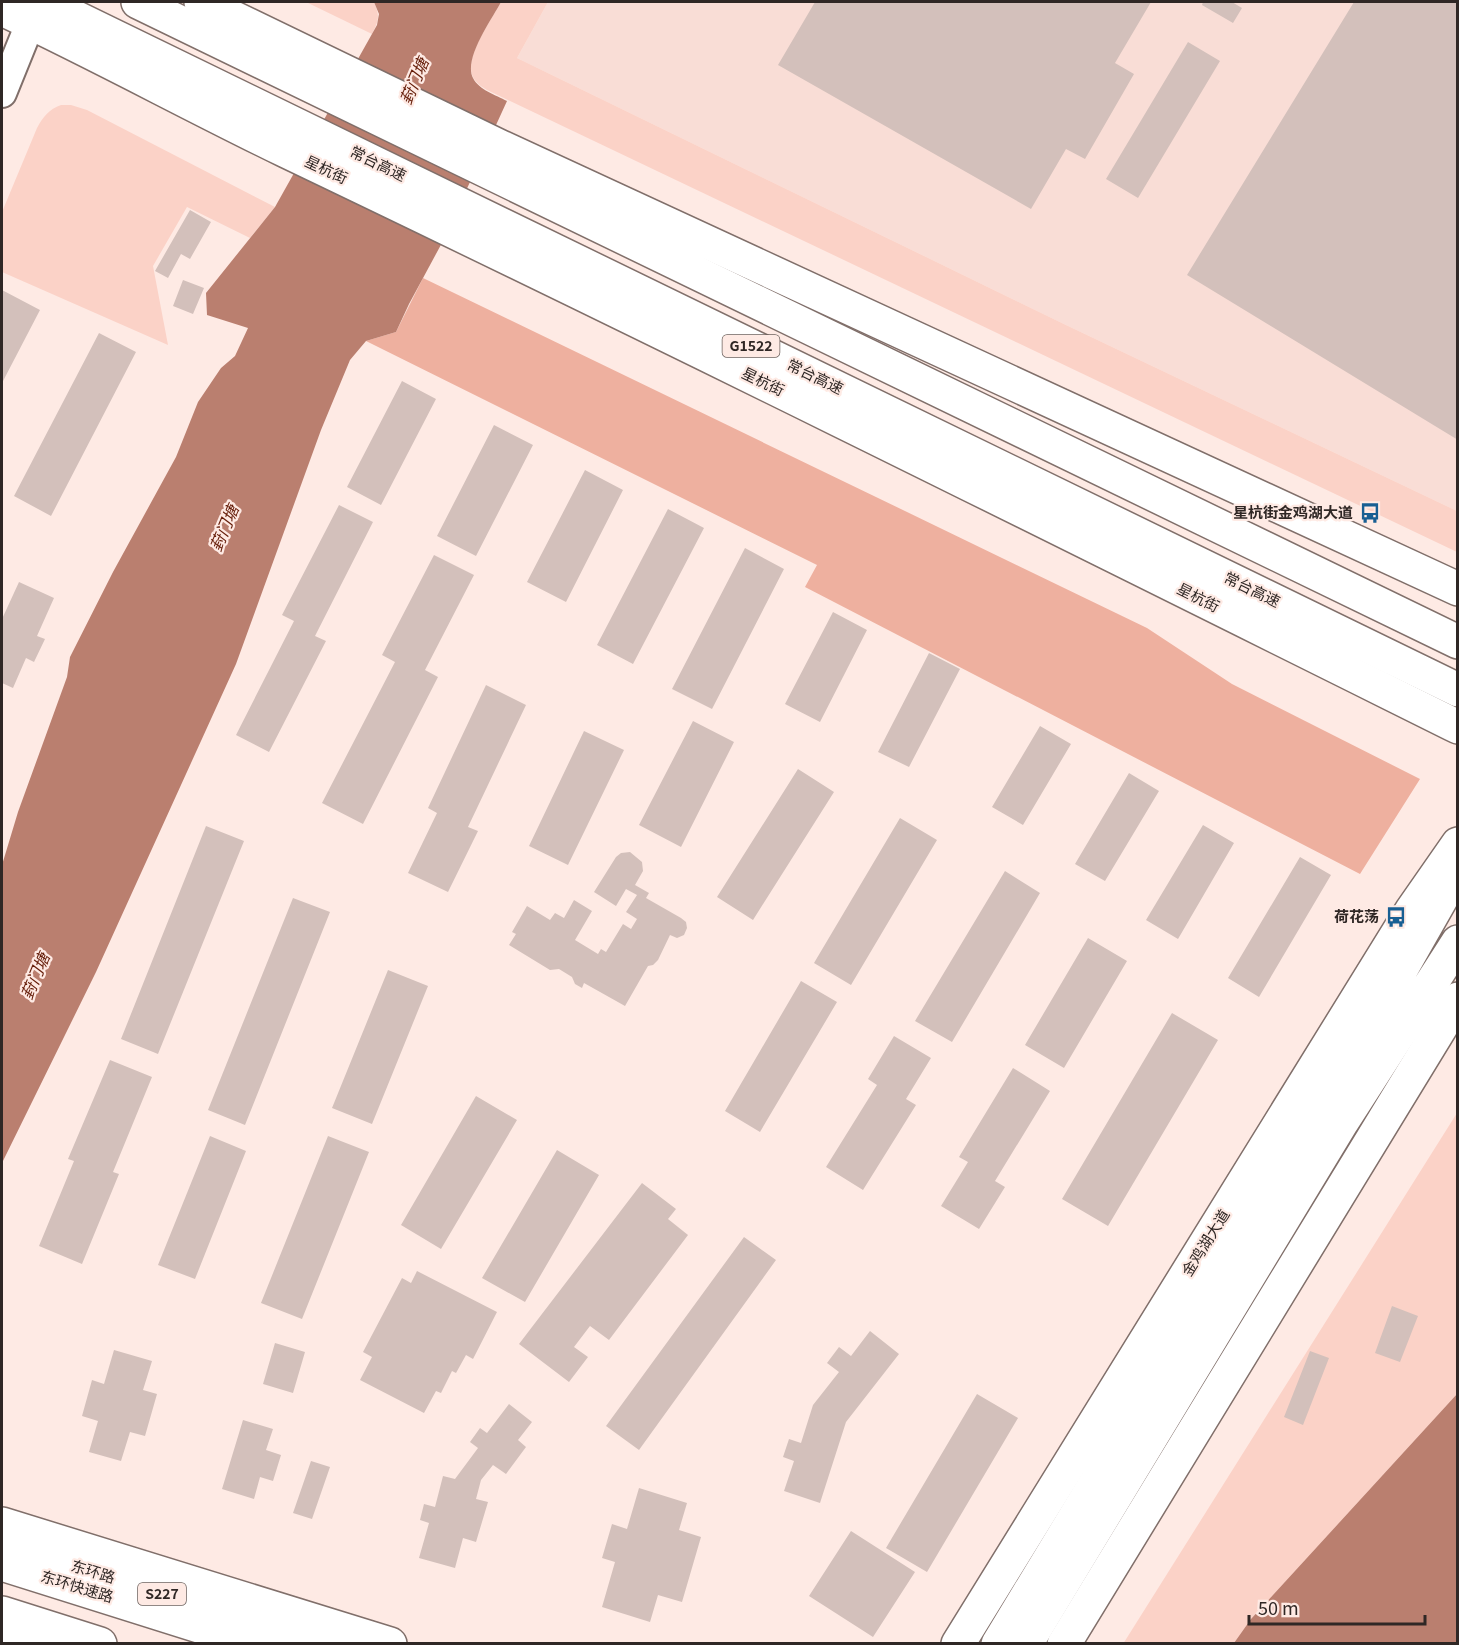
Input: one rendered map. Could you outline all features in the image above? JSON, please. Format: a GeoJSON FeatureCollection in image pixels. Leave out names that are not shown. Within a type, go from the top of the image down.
{"type":"FeatureCollection","features":[{"type":"Feature","properties":{"kind":"main road","name":"G1522"},"geometry":{"type":"LineString","coordinates":[[138,2],[1458,642]]}},
{"type":"Feature","properties":{"kind":"main road"},"geometry":{"type":"LineString","coordinates":[[201,2],[499,146],[1458,589]]}},
{"type":"Feature","properties":{"kind":"main road","name":"星杭街"},"geometry":{"type":"LineString","coordinates":[[2,9],[38,9],[281,149],[466,236],[1458,727]]}},
{"type":"Feature","properties":{"kind":"main road"},"geometry":{"type":"LineString","coordinates":[[2,93],[38,9]]}},
{"type":"Feature","properties":{"kind":"main road","name":"常台高速"},"geometry":{"type":"LineString","coordinates":[[38,9],[1458,690]]}},
{"type":"Feature","properties":{"kind":"main road","name":"金鸡湖大道"},"geometry":{"type":"LineString","coordinates":[[958,1644],[1412,910],[1458,844]]}},
{"type":"Feature","properties":{"kind":"main road"},"geometry":{"type":"LineString","coordinates":[[1026,1644],[1332,1115],[1458,869]]}},
{"type":"Feature","properties":{"kind":"main road"},"geometry":{"type":"LineString","coordinates":[[998,1644],[1332,1115],[1458,942]]}},
{"type":"Feature","properties":{"kind":"main road"},"geometry":{"type":"LineString","coordinates":[[1064,1644],[1458,999]]}},
{"type":"Feature","properties":{"kind":"main road"},"geometry":{"type":"LineString","coordinates":[[2,1524],[390,1644]]}},
{"type":"Feature","properties":{"kind":"main road","name":"东环路"},"geometry":{"type":"LineString","coordinates":[[2,1544],[323,1644]]}},
{"type":"Feature","properties":{"kind":"main road","name":"东环快速路"},"geometry":{"type":"LineString","coordinates":[[2,1564],[256,1644]]}},
{"type":"Feature","properties":{"kind":"main road"},"geometry":{"type":"LineString","coordinates":[[2,1613],[100,1644]]}},
{"type":"Feature","properties":{"kind":"main road"},"geometry":{"type":"LineString","coordinates":[[2,1634],[31,1644]]}},
{"type":"Feature","properties":{"kind":"shaded area"},"geometry":{"type":"Polygon","coordinates":[[[306,2],[374,2],[378,14],[377,22],[372,34],[306,2]]]}},
{"type":"Feature","properties":{"kind":"shaded area"},"geometry":{"type":"Polygon","coordinates":[[[501,2],[548,2],[517,58],[1066,325],[1457,511],[1457,552],[487,90],[473,77],[472,60],[480,39],[501,2]]]}},
{"type":"Feature","properties":{"kind":"shaded area"},"geometry":{"type":"Polygon","coordinates":[[[548,2],[1457,2],[1457,511],[1066,325],[517,58],[548,2]]]}},
{"type":"Feature","properties":{"kind":"shaded area"},"geometry":{"type":"Polygon","coordinates":[[[61,105],[71,105],[87,110],[275,207],[250,238],[187,207],[153,266],[168,345],[2,272],[2,212],[37,128],[47,114],[61,105]]]}},
{"type":"Feature","properties":{"kind":"shaded area"},"geometry":{"type":"Polygon","coordinates":[[[423,278],[1147,628],[1232,684],[1420,779],[1360,874],[805,587],[817,565],[366,341],[396,332],[423,278]]]}},
{"type":"Feature","properties":{"kind":"shaded area"},"geometry":{"type":"Polygon","coordinates":[[[1457,1113],[1457,1394],[1251,1619],[1234,1643],[1123,1644],[1457,1113]]]}},
{"type":"Feature","properties":{"kind":"water","name":"葑门塘"},"geometry":{"type":"Polygon","coordinates":[[[374,2],[501,2],[475,50],[471,70],[479,86],[507,101],[443,241],[396,332],[366,341],[350,360],[321,430],[236,664],[96,972],[2,1163],[2,865],[18,812],[67,677],[70,657],[113,572],[176,457],[198,402],[221,368],[235,356],[248,328],[207,315],[206,293],[275,207],[377,25],[379,14],[374,2]]]}},
{"type":"Feature","properties":{"kind":"water"},"geometry":{"type":"Polygon","coordinates":[[[1457,1394],[1457,1643],[1234,1643],[1251,1619],[1457,1394]]]}},
{"type":"Feature","properties":{"kind":"building"},"geometry":{"type":"Polygon","coordinates":[[[815,2],[1151,2],[1115,63],[1134,74],[1085,159],[1066,149],[1031,209],[778,65],[815,2]]]}},
{"type":"Feature","properties":{"kind":"building"},"geometry":{"type":"Polygon","coordinates":[[[1203,2],[1232,2],[1242,8],[1233,23],[1202,5],[1203,2]]]}},
{"type":"Feature","properties":{"kind":"building"},"geometry":{"type":"Polygon","coordinates":[[[1354,2],[1458,2],[1458,440],[1187,275],[1354,2]]]}},
{"type":"Feature","properties":{"kind":"building"},"geometry":{"type":"Polygon","coordinates":[[[1188,42],[1220,61],[1138,198],[1106,179],[1188,42]]]}},
{"type":"Feature","properties":{"kind":"building"},"geometry":{"type":"Polygon","coordinates":[[[190,210],[211,222],[190,259],[181,254],[168,278],[155,271],[190,210]]]}},
{"type":"Feature","properties":{"kind":"building"},"geometry":{"type":"Polygon","coordinates":[[[183,280],[204,288],[193,314],[173,306],[183,280]]]}},
{"type":"Feature","properties":{"kind":"building"},"geometry":{"type":"Polygon","coordinates":[[[2,290],[40,310],[2,383],[2,290]]]}},
{"type":"Feature","properties":{"kind":"building"},"geometry":{"type":"Polygon","coordinates":[[[99,333],[136,352],[51,516],[14,496],[99,333]]]}},
{"type":"Feature","properties":{"kind":"building"},"geometry":{"type":"Polygon","coordinates":[[[402,381],[436,399],[381,505],[347,487],[402,381]]]}},
{"type":"Feature","properties":{"kind":"building"},"geometry":{"type":"Polygon","coordinates":[[[494,425],[533,445],[476,556],[437,536],[494,425]]]}},
{"type":"Feature","properties":{"kind":"building"},"geometry":{"type":"Polygon","coordinates":[[[585,470],[623,490],[566,602],[527,582],[585,470]]]}},
{"type":"Feature","properties":{"kind":"building"},"geometry":{"type":"Polygon","coordinates":[[[339,505],[373,522],[315,636],[326,641],[269,752],[236,735],[294,621],[282,615],[339,505]]]}},
{"type":"Feature","properties":{"kind":"building"},"geometry":{"type":"Polygon","coordinates":[[[668,509],[704,528],[633,664],[597,645],[668,509]]]}},
{"type":"Feature","properties":{"kind":"building"},"geometry":{"type":"Polygon","coordinates":[[[745,548],[784,569],[712,709],[672,689],[745,548]]]}},
{"type":"Feature","properties":{"kind":"building"},"geometry":{"type":"Polygon","coordinates":[[[434,555],[474,575],[425,670],[438,677],[363,824],[322,803],[395,662],[382,655],[434,555]]]}},
{"type":"Feature","properties":{"kind":"building"},"geometry":{"type":"Polygon","coordinates":[[[19,582],[54,598],[37,636],[45,639],[34,662],[26,658],[13,688],[2,683],[2,619],[19,582]]]}},
{"type":"Feature","properties":{"kind":"building"},"geometry":{"type":"Polygon","coordinates":[[[833,612],[867,630],[820,722],[785,704],[833,612]]]}},
{"type":"Feature","properties":{"kind":"building"},"geometry":{"type":"Polygon","coordinates":[[[929,653],[960,669],[909,767],[878,752],[929,653]]]}},
{"type":"Feature","properties":{"kind":"building"},"geometry":{"type":"Polygon","coordinates":[[[486,685],[526,705],[468,827],[478,831],[448,892],[408,873],[437,813],[428,808],[486,685]]]}},
{"type":"Feature","properties":{"kind":"building"},"geometry":{"type":"Polygon","coordinates":[[[693,721],[734,742],[681,847],[639,825],[693,721]]]}},
{"type":"Feature","properties":{"kind":"building"},"geometry":{"type":"Polygon","coordinates":[[[1040,726],[1071,744],[1023,825],[992,807],[1040,726]]]}},
{"type":"Feature","properties":{"kind":"building"},"geometry":{"type":"Polygon","coordinates":[[[584,731],[624,750],[568,865],[529,846],[584,731]]]}},
{"type":"Feature","properties":{"kind":"building"},"geometry":{"type":"Polygon","coordinates":[[[798,769],[834,792],[753,920],[717,897],[798,769]]]}},
{"type":"Feature","properties":{"kind":"building"},"geometry":{"type":"Polygon","coordinates":[[[1129,773],[1159,791],[1105,881],[1075,864],[1129,773]]]}},
{"type":"Feature","properties":{"kind":"building"},"geometry":{"type":"Polygon","coordinates":[[[900,818],[937,840],[851,985],[814,963],[900,818]]]}},
{"type":"Feature","properties":{"kind":"building"},"geometry":{"type":"Polygon","coordinates":[[[1203,825],[1234,843],[1178,939],[1146,920],[1203,825]]]}},
{"type":"Feature","properties":{"kind":"building"},"geometry":{"type":"Polygon","coordinates":[[[206,826],[244,841],[158,1054],[121,1039],[206,826]]]}},
{"type":"Feature","properties":{"kind":"building"},"geometry":{"type":"Polygon","coordinates":[[[630,852],[642,862],[643,871],[635,885],[649,893],[646,898],[686,922],[687,928],[684,935],[677,938],[670,935],[658,960],[648,966],[625,1006],[584,983],[582,988],[575,984],[572,977],[559,969],[550,970],[509,945],[516,934],[512,932],[527,906],[550,920],[555,913],[564,918],[574,900],[592,911],[575,940],[598,954],[601,949],[606,952],[623,924],[631,929],[637,919],[626,912],[637,895],[626,889],[616,906],[594,892],[616,857],[621,853],[630,852]]]}},
{"type":"Feature","properties":{"kind":"building"},"geometry":{"type":"Polygon","coordinates":[[[1300,857],[1331,875],[1259,997],[1228,978],[1300,857]]]}},
{"type":"Feature","properties":{"kind":"building"},"geometry":{"type":"Polygon","coordinates":[[[1005,871],[1040,893],[952,1042],[915,1021],[1005,871]]]}},
{"type":"Feature","properties":{"kind":"building"},"geometry":{"type":"Polygon","coordinates":[[[293,898],[330,912],[245,1125],[208,1110],[293,898]]]}},
{"type":"Feature","properties":{"kind":"building"},"geometry":{"type":"Polygon","coordinates":[[[1088,938],[1127,961],[1064,1068],[1025,1045],[1088,938]]]}},
{"type":"Feature","properties":{"kind":"building"},"geometry":{"type":"Polygon","coordinates":[[[388,970],[428,986],[372,1124],[332,1108],[388,970]]]}},
{"type":"Feature","properties":{"kind":"building"},"geometry":{"type":"Polygon","coordinates":[[[801,981],[837,1002],[760,1132],[725,1111],[801,981]]]}},
{"type":"Feature","properties":{"kind":"building"},"geometry":{"type":"Polygon","coordinates":[[[1172,1013],[1218,1040],[1108,1226],[1062,1199],[1172,1013]]]}},
{"type":"Feature","properties":{"kind":"building"},"geometry":{"type":"Polygon","coordinates":[[[894,1036],[931,1058],[906,1099],[916,1105],[863,1190],[826,1167],[877,1085],[868,1079],[894,1036]]]}},
{"type":"Feature","properties":{"kind":"building"},"geometry":{"type":"Polygon","coordinates":[[[110,1060],[152,1077],[113,1172],[119,1174],[82,1264],[39,1246],[74,1161],[68,1159],[110,1060]]]}},
{"type":"Feature","properties":{"kind":"building"},"geometry":{"type":"Polygon","coordinates":[[[1013,1068],[1050,1091],[995,1181],[1005,1187],[979,1229],[941,1206],[968,1162],[959,1157],[1013,1068]]]}},
{"type":"Feature","properties":{"kind":"building"},"geometry":{"type":"Polygon","coordinates":[[[476,1096],[517,1120],[441,1249],[401,1225],[476,1096]]]}},
{"type":"Feature","properties":{"kind":"building"},"geometry":{"type":"Polygon","coordinates":[[[210,1136],[246,1151],[195,1279],[158,1265],[210,1136]]]}},
{"type":"Feature","properties":{"kind":"building"},"geometry":{"type":"Polygon","coordinates":[[[328,1136],[369,1152],[302,1319],[261,1303],[328,1136]]]}},
{"type":"Feature","properties":{"kind":"building"},"geometry":{"type":"Polygon","coordinates":[[[557,1150],[599,1175],[525,1302],[482,1278],[557,1150]]]}},
{"type":"Feature","properties":{"kind":"building"},"geometry":{"type":"Polygon","coordinates":[[[642,1183],[676,1209],[668,1219],[688,1235],[609,1340],[590,1326],[574,1347],[588,1357],[569,1382],[519,1344],[642,1183]]]}},
{"type":"Feature","properties":{"kind":"building"},"geometry":{"type":"Polygon","coordinates":[[[744,1237],[776,1260],[639,1450],[606,1426],[744,1237]]]}},
{"type":"Feature","properties":{"kind":"building"},"geometry":{"type":"Polygon","coordinates":[[[417,1271],[497,1312],[473,1359],[466,1355],[456,1373],[452,1371],[441,1393],[436,1391],[424,1413],[360,1380],[372,1357],[363,1352],[402,1278],[411,1283],[417,1271]]]}},
{"type":"Feature","properties":{"kind":"building"},"geometry":{"type":"Polygon","coordinates":[[[1392,1306],[1418,1316],[1400,1362],[1375,1353],[1392,1306]]]}},
{"type":"Feature","properties":{"kind":"building"},"geometry":{"type":"Polygon","coordinates":[[[870,1331],[899,1354],[846,1422],[820,1503],[784,1491],[794,1461],[783,1457],[789,1439],[801,1443],[813,1405],[839,1372],[827,1363],[839,1347],[851,1356],[870,1331]]]}},
{"type":"Feature","properties":{"kind":"building"},"geometry":{"type":"Polygon","coordinates":[[[275,1343],[305,1352],[293,1393],[263,1384],[275,1343]]]}},
{"type":"Feature","properties":{"kind":"building"},"geometry":{"type":"Polygon","coordinates":[[[114,1350],[152,1361],[143,1390],[157,1394],[145,1436],[130,1432],[121,1461],[89,1452],[98,1421],[82,1416],[92,1380],[104,1384],[114,1350]]]}},
{"type":"Feature","properties":{"kind":"building"},"geometry":{"type":"Polygon","coordinates":[[[1310,1351],[1329,1358],[1303,1425],[1284,1417],[1310,1351]]]}},
{"type":"Feature","properties":{"kind":"building"},"geometry":{"type":"Polygon","coordinates":[[[977,1394],[1018,1418],[927,1572],[886,1548],[977,1394]]]}},
{"type":"Feature","properties":{"kind":"building"},"geometry":{"type":"Polygon","coordinates":[[[509,1404],[532,1422],[518,1440],[526,1447],[506,1474],[493,1465],[481,1480],[476,1499],[488,1502],[476,1542],[463,1538],[455,1568],[419,1558],[429,1523],[420,1520],[424,1504],[435,1507],[443,1476],[455,1479],[478,1448],[470,1442],[480,1428],[487,1433],[509,1404]]]}},
{"type":"Feature","properties":{"kind":"building"},"geometry":{"type":"Polygon","coordinates":[[[243,1420],[273,1429],[266,1450],[281,1455],[273,1481],[260,1477],[254,1499],[222,1489],[243,1420]]]}},
{"type":"Feature","properties":{"kind":"building"},"geometry":{"type":"Polygon","coordinates":[[[311,1461],[330,1467],[312,1519],[293,1513],[311,1461]]]}},
{"type":"Feature","properties":{"kind":"building"},"geometry":{"type":"Polygon","coordinates":[[[639,1488],[687,1503],[679,1530],[701,1537],[682,1602],[658,1595],[650,1622],[602,1607],[615,1562],[602,1558],[612,1524],[627,1529],[639,1488]]]}},
{"type":"Feature","properties":{"kind":"building"},"geometry":{"type":"Polygon","coordinates":[[[851,1531],[915,1572],[873,1637],[809,1596],[851,1531]]]}},
{"type":"Feature","properties":{"kind":"place","name":"星杭街金鸡湖大道"},"geometry":{"type":"Point","coordinates":[1370,513]}},
{"type":"Feature","properties":{"kind":"place","name":"荷花荡"},"geometry":{"type":"Point","coordinates":[1396,917]}}]}
